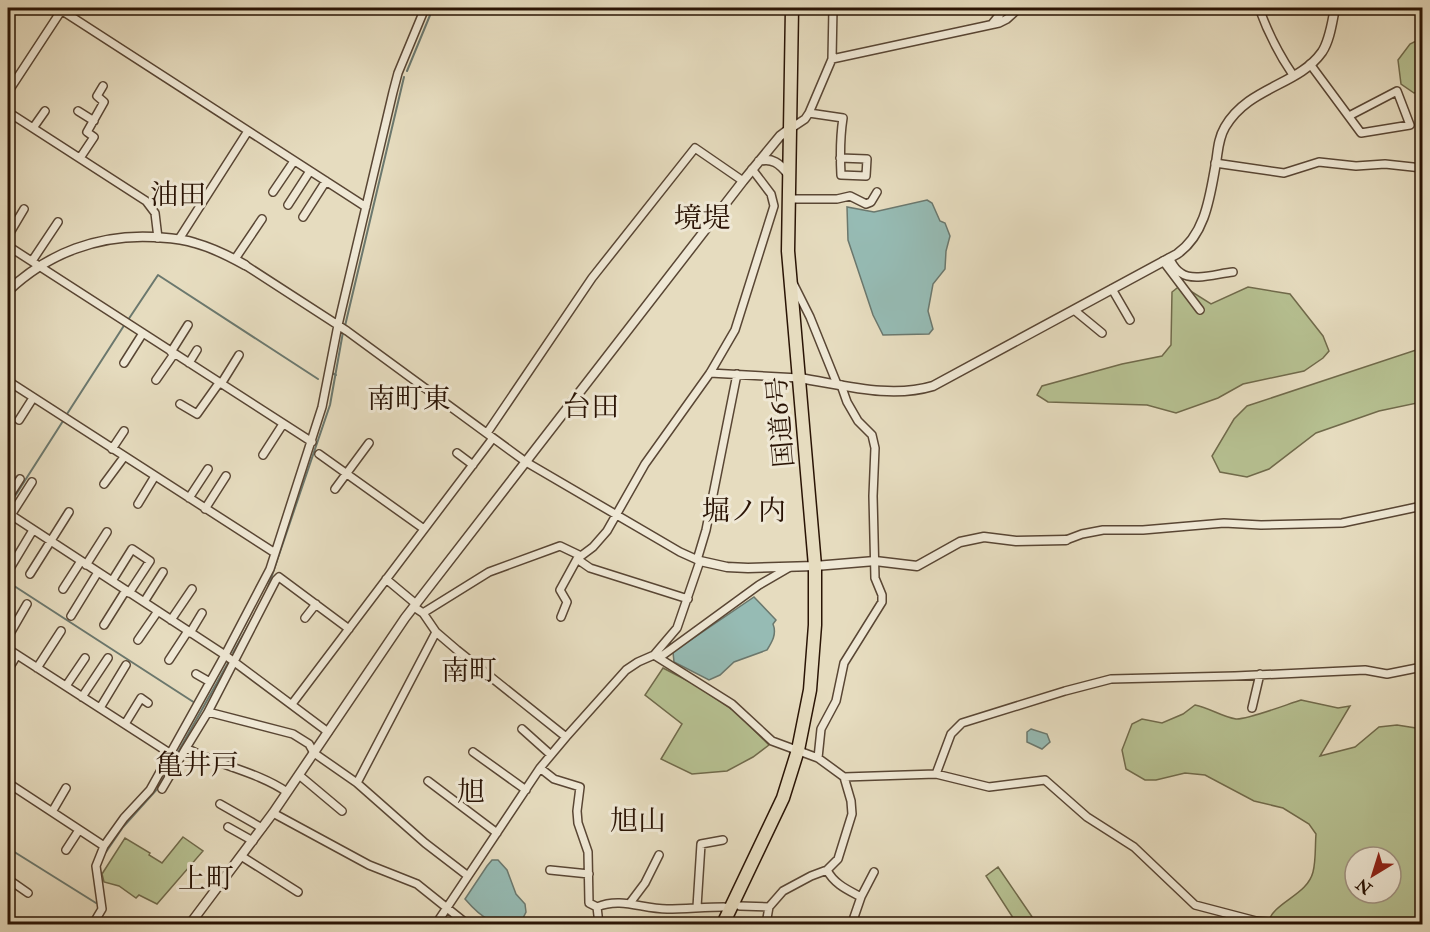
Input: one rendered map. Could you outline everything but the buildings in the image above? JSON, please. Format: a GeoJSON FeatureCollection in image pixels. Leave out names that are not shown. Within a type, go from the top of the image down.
{"type":"FeatureCollection","features":[{"type":"Feature","properties":{"kind":"highway","name":"国道6号"},"geometry":{"type":"LineString","coordinates":[[723,924],[783,798],[798,750],[810,690],[815,625],[815,566],[788,251],[788,130],[792,8]]}},
{"type":"Feature","properties":{"kind":"street"},"geometry":{"type":"LineString","coordinates":[[93,924],[102,909],[96,866],[104,846],[124,818],[150,790],[225,655],[261,586],[275,553],[322,407],[338,325],[398,73],[425,8]]}},
{"type":"Feature","properties":{"kind":"street"},"geometry":{"type":"LineString","coordinates":[[190,924],[288,792],[415,605],[752,169],[780,136],[809,113],[832,59],[833,8]]}},
{"type":"Feature","properties":{"kind":"street"},"geometry":{"type":"LineString","coordinates":[[992,24],[1005,8]]}},
{"type":"Feature","properties":{"kind":"street"},"geometry":{"type":"LineString","coordinates":[[832,59],[992,24],[1007,19],[1019,8]]}},
{"type":"Feature","properties":{"kind":"street"},"geometry":{"type":"LineString","coordinates":[[1259,8],[1276,50],[1293,75]]}},
{"type":"Feature","properties":{"kind":"street"},"geometry":{"type":"LineString","coordinates":[[710,373],[800,378],[889,392],[919,390],[933,386],[1166,260],[1185,248],[1202,222],[1221,135],[1237,110],[1263,91],[1310,64],[1326,45],[1335,8]]}},
{"type":"Feature","properties":{"kind":"street"},"geometry":{"type":"LineString","coordinates":[[8,92],[62,9],[366,207]]}},
{"type":"Feature","properties":{"kind":"street"},"geometry":{"type":"LineString","coordinates":[[1310,64],[1348,116],[1361,133],[1410,125],[1397,91],[1348,116]]}},
{"type":"Feature","properties":{"kind":"street"},"geometry":{"type":"LineString","coordinates":[[80,158],[94,137],[87,132],[104,102],[97,96],[104,86]]}},
{"type":"Feature","properties":{"kind":"street"},"geometry":{"type":"LineString","coordinates":[[33,128],[45,111]]}},
{"type":"Feature","properties":{"kind":"street"},"geometry":{"type":"LineString","coordinates":[[78,111],[94,122]]}},
{"type":"Feature","properties":{"kind":"street"},"geometry":{"type":"LineString","coordinates":[[8,112],[146,201],[155,213],[158,238]]}},
{"type":"Feature","properties":{"kind":"street"},"geometry":{"type":"LineString","coordinates":[[809,113],[843,118],[840,142],[840,158],[841,175],[866,176],[867,159],[840,158]]}},
{"type":"Feature","properties":{"kind":"street"},"geometry":{"type":"LineString","coordinates":[[179,239],[248,131]]}},
{"type":"Feature","properties":{"kind":"street"},"geometry":{"type":"LineString","coordinates":[[292,704],[472,465],[592,278],[695,148],[743,181]]}},
{"type":"Feature","properties":{"kind":"street"},"geometry":{"type":"LineString","coordinates":[[759,161],[772,160],[788,174]]}},
{"type":"Feature","properties":{"kind":"street"},"geometry":{"type":"LineString","coordinates":[[273,192],[294,161]]}},
{"type":"Feature","properties":{"kind":"street"},"geometry":{"type":"LineString","coordinates":[[1215,163],[1284,174],[1319,162],[1356,166],[1385,164],[1422,168]]}},
{"type":"Feature","properties":{"kind":"street"},"geometry":{"type":"LineString","coordinates":[[561,617],[567,602],[560,590],[579,558],[607,531],[645,464],[710,373],[735,330],[774,206],[771,194],[752,169]]}},
{"type":"Feature","properties":{"kind":"street"},"geometry":{"type":"LineString","coordinates":[[288,205],[310,171]]}},
{"type":"Feature","properties":{"kind":"street"},"geometry":{"type":"LineString","coordinates":[[303,217],[326,182]]}},
{"type":"Feature","properties":{"kind":"street"},"geometry":{"type":"LineString","coordinates":[[788,199],[837,199],[850,196],[866,204],[871,202],[877,192]]}},
{"type":"Feature","properties":{"kind":"street"},"geometry":{"type":"LineString","coordinates":[[8,236],[24,209]]}},
{"type":"Feature","properties":{"kind":"street"},"geometry":{"type":"LineString","coordinates":[[235,259],[262,219]]}},
{"type":"Feature","properties":{"kind":"street"},"geometry":{"type":"LineString","coordinates":[[8,291],[36,264],[58,222]]}},
{"type":"Feature","properties":{"kind":"street"},"geometry":{"type":"LineString","coordinates":[[36,264],[92,242],[130,236],[179,239],[220,252],[245,265],[338,325],[526,462],[699,561],[727,567],[815,566],[875,561],[917,566],[960,542],[984,537],[1016,541],[1066,540],[1103,530],[1143,530],[1224,523],[1261,525],[1342,523],[1422,506]]}},
{"type":"Feature","properties":{"kind":"street"},"geometry":{"type":"LineString","coordinates":[[8,246],[312,442]]}},
{"type":"Feature","properties":{"kind":"street"},"geometry":{"type":"LineString","coordinates":[[1166,260],[1178,272],[1193,277],[1233,272]]}},
{"type":"Feature","properties":{"kind":"street"},"geometry":{"type":"LineString","coordinates":[[1166,260],[1200,310]]}},
{"type":"Feature","properties":{"kind":"street"},"geometry":{"type":"LineString","coordinates":[[790,277],[847,402],[858,421],[872,435],[875,448],[873,495],[875,578],[882,595],[882,602],[844,663],[836,701],[821,729],[818,758]]}},
{"type":"Feature","properties":{"kind":"street"},"geometry":{"type":"LineString","coordinates":[[1112,289],[1130,320]]}},
{"type":"Feature","properties":{"kind":"street"},"geometry":{"type":"LineString","coordinates":[[1074,310],[1102,333]]}},
{"type":"Feature","properties":{"kind":"street"},"geometry":{"type":"LineString","coordinates":[[156,380],[188,325]]}},
{"type":"Feature","properties":{"kind":"street"},"geometry":{"type":"LineString","coordinates":[[124,363],[143,333]]}},
{"type":"Feature","properties":{"kind":"street"},"geometry":{"type":"LineString","coordinates":[[189,363],[197,350]]}},
{"type":"Feature","properties":{"kind":"street"},"geometry":{"type":"LineString","coordinates":[[180,404],[197,414],[239,355]]}},
{"type":"Feature","properties":{"kind":"street"},"geometry":{"type":"LineString","coordinates":[[654,655],[677,628],[688,599],[706,530],[737,374]]}},
{"type":"Feature","properties":{"kind":"street"},"geometry":{"type":"LineString","coordinates":[[8,381],[275,553]]}},
{"type":"Feature","properties":{"kind":"street"},"geometry":{"type":"LineString","coordinates":[[19,420],[33,398]]}},
{"type":"Feature","properties":{"kind":"street"},"geometry":{"type":"LineString","coordinates":[[263,454],[283,424]]}},
{"type":"Feature","properties":{"kind":"street"},"geometry":{"type":"LineString","coordinates":[[112,449],[124,431]]}},
{"type":"Feature","properties":{"kind":"street"},"geometry":{"type":"LineString","coordinates":[[335,489],[369,443]]}},
{"type":"Feature","properties":{"kind":"street"},"geometry":{"type":"LineString","coordinates":[[457,453],[472,465]]}},
{"type":"Feature","properties":{"kind":"street"},"geometry":{"type":"LineString","coordinates":[[319,454],[424,529]]}},
{"type":"Feature","properties":{"kind":"street"},"geometry":{"type":"LineString","coordinates":[[104,484],[124,457]]}},
{"type":"Feature","properties":{"kind":"street"},"geometry":{"type":"LineString","coordinates":[[189,498],[208,469]]}},
{"type":"Feature","properties":{"kind":"street"},"geometry":{"type":"LineString","coordinates":[[138,504],[155,476]]}},
{"type":"Feature","properties":{"kind":"street"},"geometry":{"type":"LineString","coordinates":[[205,509],[226,476]]}},
{"type":"Feature","properties":{"kind":"street"},"geometry":{"type":"LineString","coordinates":[[8,498],[20,478]]}},
{"type":"Feature","properties":{"kind":"street"},"geometry":{"type":"LineString","coordinates":[[32,482],[9,514],[225,655],[328,732]]}},
{"type":"Feature","properties":{"kind":"street"},"geometry":{"type":"LineString","coordinates":[[30,574],[69,512]]}},
{"type":"Feature","properties":{"kind":"street"},"geometry":{"type":"LineString","coordinates":[[9,570],[33,530]]}},
{"type":"Feature","properties":{"kind":"street"},"geometry":{"type":"LineString","coordinates":[[63,589],[107,532]]}},
{"type":"Feature","properties":{"kind":"street"},"geometry":{"type":"LineString","coordinates":[[423,613],[489,572],[560,546],[590,568],[688,599]]}},
{"type":"Feature","properties":{"kind":"street"},"geometry":{"type":"LineString","coordinates":[[104,625],[150,561],[132,549],[112,581]]}},
{"type":"Feature","properties":{"kind":"street"},"geometry":{"type":"LineString","coordinates":[[436,924],[540,768],[626,670],[654,655],[663,655],[759,585],[791,566]]}},
{"type":"Feature","properties":{"kind":"street"},"geometry":{"type":"LineString","coordinates":[[144,602],[163,572]]}},
{"type":"Feature","properties":{"kind":"street"},"geometry":{"type":"LineString","coordinates":[[71,616],[98,573]]}},
{"type":"Feature","properties":{"kind":"street"},"geometry":{"type":"LineString","coordinates":[[162,789],[208,712],[279,577],[349,628]]}},
{"type":"Feature","properties":{"kind":"street"},"geometry":{"type":"LineString","coordinates":[[386,579],[423,613],[436,632],[566,737]]}},
{"type":"Feature","properties":{"kind":"street"},"geometry":{"type":"LineString","coordinates":[[171,620],[192,589]]}},
{"type":"Feature","properties":{"kind":"street"},"geometry":{"type":"LineString","coordinates":[[8,637],[27,604]]}},
{"type":"Feature","properties":{"kind":"street"},"geometry":{"type":"LineString","coordinates":[[305,618],[316,604]]}},
{"type":"Feature","properties":{"kind":"street"},"geometry":{"type":"LineString","coordinates":[[138,640],[158,611]]}},
{"type":"Feature","properties":{"kind":"street"},"geometry":{"type":"LineString","coordinates":[[169,660],[202,613]]}},
{"type":"Feature","properties":{"kind":"street"},"geometry":{"type":"LineString","coordinates":[[37,668],[61,631]]}},
{"type":"Feature","properties":{"kind":"street"},"geometry":{"type":"LineString","coordinates":[[357,783],[436,632]]}},
{"type":"Feature","properties":{"kind":"street"},"geometry":{"type":"LineString","coordinates":[[8,649],[171,754]]}},
{"type":"Feature","properties":{"kind":"street"},"geometry":{"type":"LineString","coordinates":[[8,670],[17,655]]}},
{"type":"Feature","properties":{"kind":"street"},"geometry":{"type":"LineString","coordinates":[[654,655],[732,704],[772,741],[818,758],[844,777],[849,790],[852,814],[838,859],[827,870],[783,891],[769,907],[766,924]]}},
{"type":"Feature","properties":{"kind":"street"},"geometry":{"type":"LineString","coordinates":[[66,686],[85,658]]}},
{"type":"Feature","properties":{"kind":"street"},"geometry":{"type":"LineString","coordinates":[[82,697],[108,658]]}},
{"type":"Feature","properties":{"kind":"street"},"geometry":{"type":"LineString","coordinates":[[100,708],[126,665]]}},
{"type":"Feature","properties":{"kind":"street"},"geometry":{"type":"LineString","coordinates":[[936,774],[951,734],[962,723],[1111,679],[1365,670],[1387,674],[1422,667]]}},
{"type":"Feature","properties":{"kind":"street"},"geometry":{"type":"LineString","coordinates":[[196,674],[210,682]]}},
{"type":"Feature","properties":{"kind":"street"},"geometry":{"type":"LineString","coordinates":[[1252,708],[1260,674]]}},
{"type":"Feature","properties":{"kind":"street"},"geometry":{"type":"LineString","coordinates":[[125,724],[141,698],[148,703]]}},
{"type":"Feature","properties":{"kind":"street"},"geometry":{"type":"LineString","coordinates":[[208,712],[293,734],[309,744],[314,753],[357,783],[425,843],[468,876]]}},
{"type":"Feature","properties":{"kind":"street"},"geometry":{"type":"LineString","coordinates":[[522,729],[551,755]]}},
{"type":"Feature","properties":{"kind":"street"},"geometry":{"type":"LineString","coordinates":[[186,748],[213,761],[250,773],[288,792]]}},
{"type":"Feature","properties":{"kind":"street"},"geometry":{"type":"LineString","coordinates":[[473,752],[526,790]]}},
{"type":"Feature","properties":{"kind":"street"},"geometry":{"type":"LineString","coordinates":[[540,768],[554,779],[580,787],[577,812],[578,823],[588,852],[589,903],[597,907],[607,903],[630,903],[665,909],[724,907]]}},
{"type":"Feature","properties":{"kind":"street"},"geometry":{"type":"LineString","coordinates":[[844,777],[936,774],[989,787],[1045,780],[1087,817],[1134,847],[1195,905],[1244,918],[1291,924]]}},
{"type":"Feature","properties":{"kind":"street"},"geometry":{"type":"LineString","coordinates":[[299,775],[342,811]]}},
{"type":"Feature","properties":{"kind":"street"},"geometry":{"type":"LineString","coordinates":[[428,781],[497,833]]}},
{"type":"Feature","properties":{"kind":"street"},"geometry":{"type":"LineString","coordinates":[[8,783],[104,846]]}},
{"type":"Feature","properties":{"kind":"street"},"geometry":{"type":"LineString","coordinates":[[52,812],[66,788]]}},
{"type":"Feature","properties":{"kind":"street"},"geometry":{"type":"LineString","coordinates":[[220,804],[262,828]]}},
{"type":"Feature","properties":{"kind":"street"},"geometry":{"type":"LineString","coordinates":[[273,813],[369,865],[417,884],[467,924]]}},
{"type":"Feature","properties":{"kind":"street"},"geometry":{"type":"LineString","coordinates":[[228,827],[253,841]]}},
{"type":"Feature","properties":{"kind":"street"},"geometry":{"type":"LineString","coordinates":[[66,850],[80,830]]}},
{"type":"Feature","properties":{"kind":"street"},"geometry":{"type":"LineString","coordinates":[[697,907],[700,844],[723,840]]}},
{"type":"Feature","properties":{"kind":"street"},"geometry":{"type":"LineString","coordinates":[[630,903],[645,883],[659,855]]}},
{"type":"Feature","properties":{"kind":"street"},"geometry":{"type":"LineString","coordinates":[[242,856],[298,892]]}},
{"type":"Feature","properties":{"kind":"street"},"geometry":{"type":"LineString","coordinates":[[550,870],[589,874]]}},
{"type":"Feature","properties":{"kind":"street"},"geometry":{"type":"LineString","coordinates":[[827,870],[837,883],[861,897]]}},
{"type":"Feature","properties":{"kind":"street"},"geometry":{"type":"LineString","coordinates":[[852,922],[861,897],[874,872]]}},
{"type":"Feature","properties":{"kind":"street"},"geometry":{"type":"LineString","coordinates":[[8,879],[28,893]]}},
{"type":"Feature","properties":{"kind":"street"},"geometry":{"type":"LineString","coordinates":[[740,906],[769,907]]}},
{"type":"Feature","properties":{"kind":"street"},"geometry":{"type":"LineString","coordinates":[[597,907],[599,924]]}},
{"type":"Feature","properties":{"kind":"street"},"geometry":{"type":"LineString","coordinates":[[8,920],[14,924]]}},
{"type":"Feature","properties":{"kind":"green space"},"geometry":{"type":"Polygon","coordinates":[[[1422,38],[1422,91],[1414,93],[1401,84],[1398,60],[1410,44],[1422,38]]]}},
{"type":"Feature","properties":{"kind":"green space"},"geometry":{"type":"Polygon","coordinates":[[[1181,285],[1211,304],[1248,287],[1290,294],[1323,336],[1329,351],[1304,371],[1243,384],[1218,398],[1176,413],[1147,405],[1048,402],[1037,395],[1042,386],[1122,364],[1162,356],[1171,345],[1172,292],[1181,285]]]}},
{"type":"Feature","properties":{"kind":"green space"},"geometry":{"type":"Polygon","coordinates":[[[1422,348],[1422,402],[1379,411],[1316,433],[1269,469],[1247,477],[1220,472],[1212,456],[1234,419],[1247,406],[1422,348]]]}},
{"type":"Feature","properties":{"kind":"green space"},"geometry":{"type":"Polygon","coordinates":[[[663,668],[694,684],[737,713],[769,745],[727,771],[692,774],[661,759],[682,724],[645,695],[663,668]]]}},
{"type":"Feature","properties":{"kind":"green space"},"geometry":{"type":"Polygon","coordinates":[[[1301,700],[1338,708],[1350,706],[1320,756],[1355,747],[1379,727],[1397,725],[1422,729],[1422,924],[1267,924],[1276,910],[1298,893],[1310,880],[1315,863],[1316,834],[1309,824],[1283,808],[1254,801],[1205,775],[1185,773],[1156,780],[1145,780],[1126,769],[1122,750],[1132,724],[1142,719],[1162,723],[1183,714],[1195,705],[1236,719],[1301,700]]]}},
{"type":"Feature","properties":{"kind":"green space"},"geometry":{"type":"Polygon","coordinates":[[[183,837],[203,851],[157,904],[139,895],[136,898],[119,886],[104,882],[102,874],[125,838],[162,863],[183,837]]]}},
{"type":"Feature","properties":{"kind":"green space"},"geometry":{"type":"Polygon","coordinates":[[[998,867],[1037,924],[1017,924],[986,876],[998,867]]]}},
{"type":"Feature","properties":{"kind":"water"},"geometry":{"type":"Polygon","coordinates":[[[927,200],[932,203],[940,221],[945,223],[950,236],[945,269],[933,284],[928,311],[933,329],[929,334],[883,335],[873,315],[848,240],[847,207],[874,212],[927,200]]]}},
{"type":"Feature","properties":{"kind":"water"},"geometry":{"type":"Polygon","coordinates":[[[754,597],[776,620],[773,624],[773,638],[767,650],[734,662],[720,675],[709,680],[674,662],[673,652],[754,597]]]}},
{"type":"Feature","properties":{"kind":"water"},"geometry":{"type":"Polygon","coordinates":[[[1031,729],[1047,734],[1050,742],[1042,749],[1027,742],[1027,732],[1031,729]]]}},
{"type":"Feature","properties":{"kind":"water"},"geometry":{"type":"Polygon","coordinates":[[[492,860],[498,860],[507,870],[516,894],[525,904],[526,912],[520,924],[489,920],[477,912],[465,899],[492,860]]]}},
{"type":"Feature","properties":{"kind":"waterway"},"geometry":{"type":"LineString","coordinates":[[407,71],[433,8]]}},
{"type":"Feature","properties":{"kind":"waterway"},"geometry":{"type":"LineString","coordinates":[[345,326],[404,77]]}},
{"type":"Feature","properties":{"kind":"waterway"},"geometry":{"type":"LineString","coordinates":[[128,320],[158,275],[318,379]]}},
{"type":"Feature","properties":{"kind":"waterway"},"geometry":{"type":"LineString","coordinates":[[67,414],[125,324]]}},
{"type":"Feature","properties":{"kind":"waterway"},"geometry":{"type":"LineString","coordinates":[[267,590],[330,405],[343,332]]}},
{"type":"Feature","properties":{"kind":"waterway"},"geometry":{"type":"LineString","coordinates":[[330,385],[332,373],[336,375]]}},
{"type":"Feature","properties":{"kind":"waterway"},"geometry":{"type":"LineString","coordinates":[[8,507],[63,421]]}},
{"type":"Feature","properties":{"kind":"waterway"},"geometry":{"type":"LineString","coordinates":[[8,582],[195,703]]}},
{"type":"Feature","properties":{"kind":"waterway"},"geometry":{"type":"LineString","coordinates":[[233,653],[262,601]]}},
{"type":"Feature","properties":{"kind":"waterway"},"geometry":{"type":"LineString","coordinates":[[106,852],[123,827],[158,788],[228,663]]}},
{"type":"Feature","properties":{"kind":"waterway"},"geometry":{"type":"LineString","coordinates":[[8,848],[96,903]]}},
{"type":"Feature","properties":{"kind":"district","name":"油田"},"geometry":{"type":"Point","coordinates":[178,194]}},
{"type":"Feature","properties":{"kind":"district","name":"境堤"},"geometry":{"type":"Point","coordinates":[702,217]}},
{"type":"Feature","properties":{"kind":"district","name":"南町東"},"geometry":{"type":"Point","coordinates":[409,398]}},
{"type":"Feature","properties":{"kind":"district","name":"台田"},"geometry":{"type":"Point","coordinates":[591,406]}},
{"type":"Feature","properties":{"kind":"district","name":"堀ノ内"},"geometry":{"type":"Point","coordinates":[744,510]}},
{"type":"Feature","properties":{"kind":"district","name":"南町"},"geometry":{"type":"Point","coordinates":[469,670]}},
{"type":"Feature","properties":{"kind":"district","name":"亀井戸"},"geometry":{"type":"Point","coordinates":[197,764]}},
{"type":"Feature","properties":{"kind":"district","name":"旭"},"geometry":{"type":"Point","coordinates":[471,791]}},
{"type":"Feature","properties":{"kind":"district","name":"旭山"},"geometry":{"type":"Point","coordinates":[638,820]}},
{"type":"Feature","properties":{"kind":"district","name":"上町"},"geometry":{"type":"Point","coordinates":[206,878]}}]}
